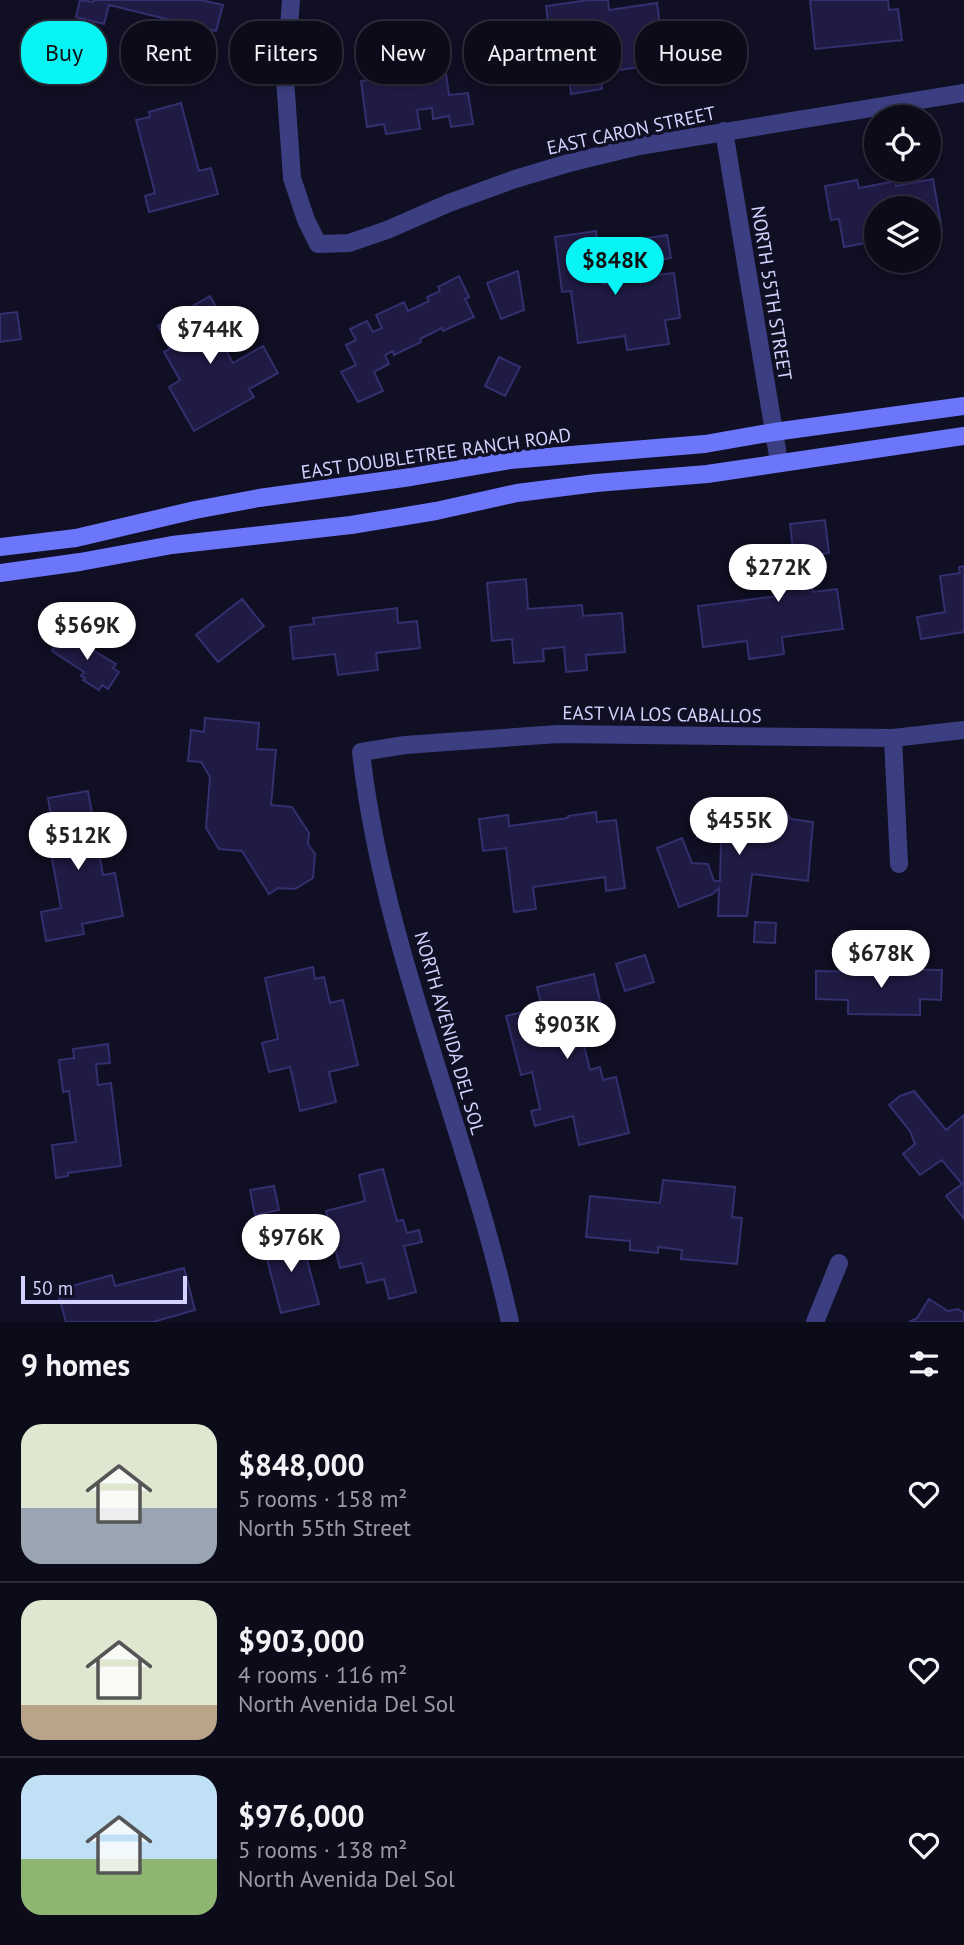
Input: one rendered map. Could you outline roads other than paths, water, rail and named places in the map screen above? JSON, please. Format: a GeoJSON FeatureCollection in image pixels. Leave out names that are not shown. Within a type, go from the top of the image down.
{"type":"FeatureCollection","features":[{"type":"Feature","properties":{"kind":"main road","name":"EAST DOUBLETREE RANCH ROAD"},"geometry":{"type":"LineString","coordinates":[[0,547],[76,538],[195,509],[259,498],[510,460],[705,444],[964,406]]}},
{"type":"Feature","properties":{"kind":"main road"},"geometry":{"type":"LineString","coordinates":[[0,573],[183,543],[351,525],[436,511],[516,493],[707,474],[964,436]]}},
{"type":"Feature","properties":{"kind":"street","name":"EAST CARON STREET"},"geometry":{"type":"LineString","coordinates":[[291,0],[285,79],[292,178],[306,220],[318,244],[349,243],[449,203],[569,163],[639,146],[964,93]]}},
{"type":"Feature","properties":{"kind":"street","name":"NORTH 55TH STREET"},"geometry":{"type":"LineString","coordinates":[[724,131],[779,462]]}},
{"type":"Feature","properties":{"kind":"street","name":"EAST VIA LOS CABALLOS"},"geometry":{"type":"LineString","coordinates":[[361,752],[405,745],[558,734],[893,738],[964,730]]}},
{"type":"Feature","properties":{"kind":"street"},"geometry":{"type":"LineString","coordinates":[[893,738],[899,864]]}},
{"type":"Feature","properties":{"kind":"street","name":"NORTH AVENIDA DEL SOL"},"geometry":{"type":"LineString","coordinates":[[361,752],[365,792],[386,889],[481,1209],[510,1322]]}},
{"type":"Feature","properties":{"kind":"street"},"geometry":{"type":"LineString","coordinates":[[815,1322],[839,1263]]}}]}
